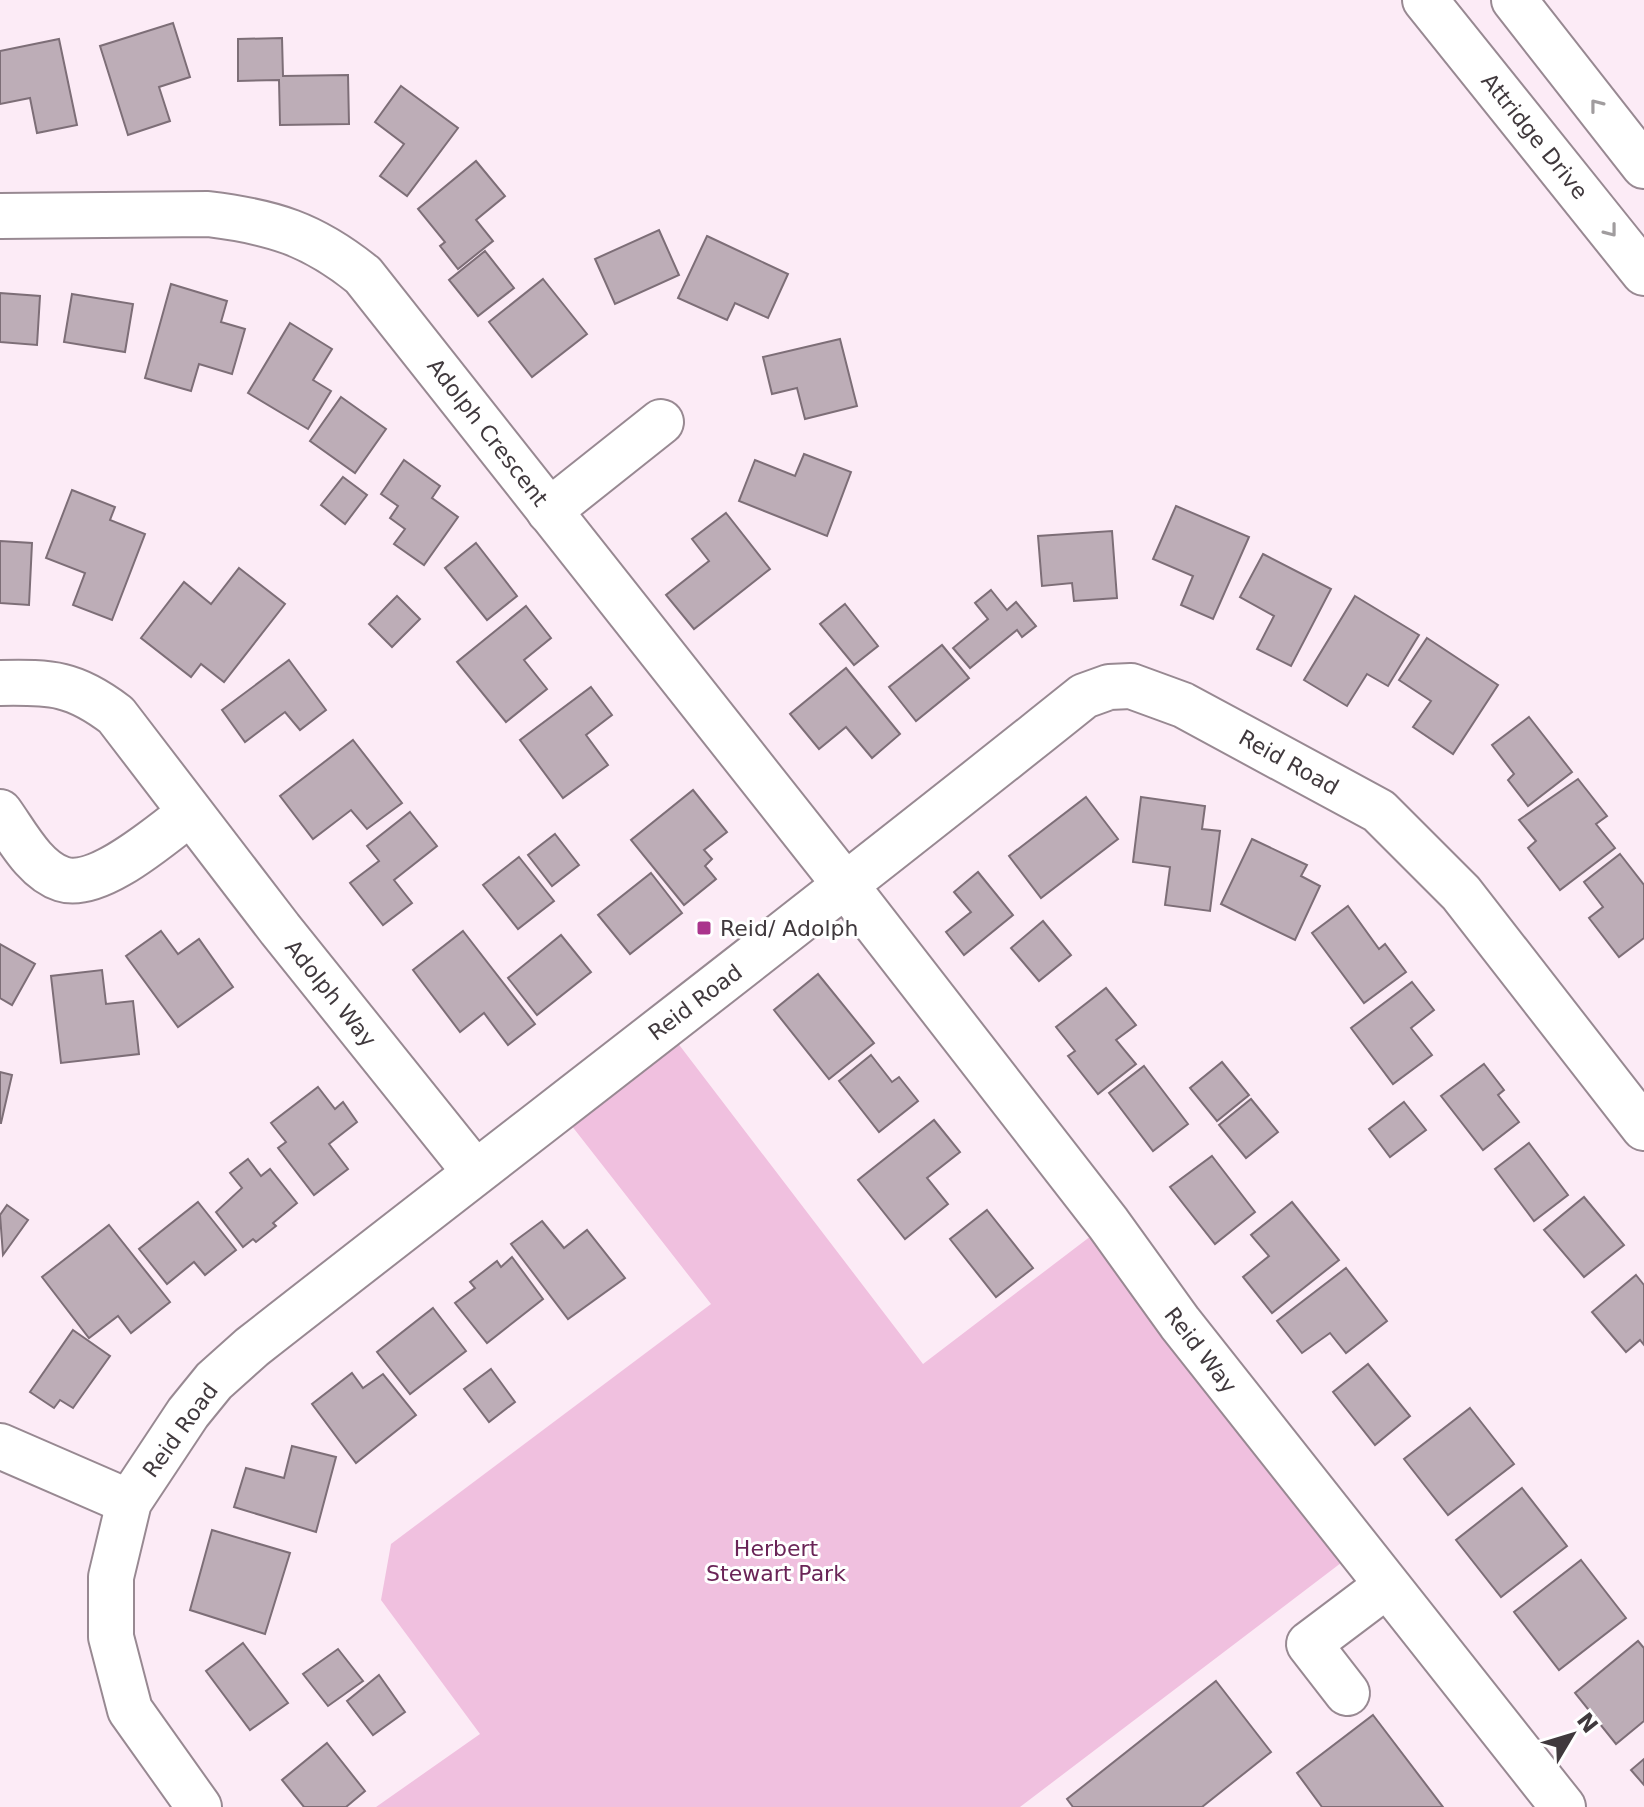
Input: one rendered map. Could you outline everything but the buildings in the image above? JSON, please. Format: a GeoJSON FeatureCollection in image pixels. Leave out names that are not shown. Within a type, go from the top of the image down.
{"type":"FeatureCollection","features":[{"type":"Feature","properties":{"kind":"street","name":"Attridge Drive"},"geometry":{"type":"LineString","coordinates":[[1425,0],[1644,273]]}},
{"type":"Feature","properties":{"kind":"street"},"geometry":{"type":"LineString","coordinates":[[1514,0],[1644,166]]}},
{"type":"Feature","properties":{"kind":"street","name":"Adolph Crescent"},"geometry":{"type":"LineString","coordinates":[[0,216],[208,214],[291,232],[327,247],[363,275],[847,887]]}},
{"type":"Feature","properties":{"kind":"street"},"geometry":{"type":"LineString","coordinates":[[549,511],[661,422]]}},
{"type":"Feature","properties":{"kind":"street","name":"Adolph Way"},"geometry":{"type":"LineString","coordinates":[[0,683],[38,683],[87,692],[116,715],[475,1172]]}},
{"type":"Feature","properties":{"kind":"street","name":"Reid Road"},"geometry":{"type":"LineString","coordinates":[[199,1807],[130,1710],[111,1637],[111,1577],[129,1502],[188,1413],[214,1381],[475,1172],[847,887],[1084,696],[1109,687],[1131,686],[1183,705],[1379,811],[1461,893],[1644,1128]]}},
{"type":"Feature","properties":{"kind":"street"},"geometry":{"type":"LineString","coordinates":[[0,812],[32,857],[61,879],[82,880],[103,874],[190,813]]}},
{"type":"Feature","properties":{"kind":"street","name":"Reid Way"},"geometry":{"type":"LineString","coordinates":[[847,887],[1386,1586],[1563,1807]]}},
{"type":"Feature","properties":{"kind":"street"},"geometry":{"type":"LineString","coordinates":[[0,1446],[129,1502]]}},
{"type":"Feature","properties":{"kind":"street"},"geometry":{"type":"LineString","coordinates":[[1347,1693],[1309,1644],[1386,1586]]}},
{"type":"Feature","properties":{"kind":"green space","name":"Herbert Stewart Park"},"geometry":{"type":"Polygon","coordinates":[[[664,1025],[923,1364],[1108,1223],[1358,1550],[1020,1807],[376,1807],[480,1734],[381,1600],[391,1544],[711,1304],[557,1107],[664,1025]]]}},
{"type":"Feature","properties":{"kind":"place","name":"Reid/ Adolph"},"geometry":{"type":"Point","coordinates":[704,928]}}]}
